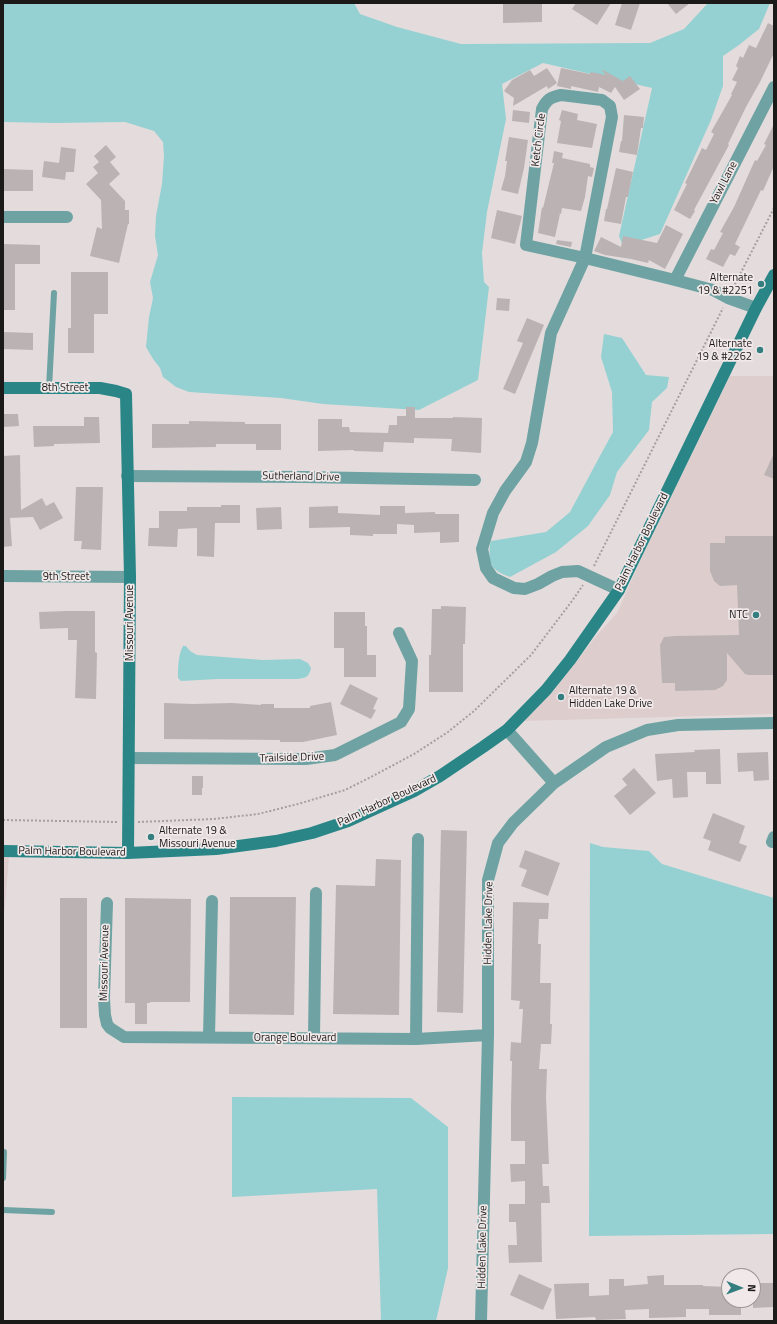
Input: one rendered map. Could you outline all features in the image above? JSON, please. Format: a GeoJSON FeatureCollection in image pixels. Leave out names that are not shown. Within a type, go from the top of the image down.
{"type":"FeatureCollection","features":[{"type":"Feature","properties":{"kind":"main road","name":"Palm Harbor Boulevard"},"geometry":{"type":"LineString","coordinates":[[3,851],[128,853],[216,849],[276,841],[312,833],[348,821],[414,791],[440,776],[507,730],[546,690],[570,660],[619,590],[774,274]]}},
{"type":"Feature","properties":{"kind":"main road","name":"8th Street"},"geometry":{"type":"LineString","coordinates":[[3,388],[100,388],[126,394]]}},
{"type":"Feature","properties":{"kind":"main road","name":"Missouri Avenue"},"geometry":{"type":"LineString","coordinates":[[126,394],[130,577],[128,853]]}},
{"type":"Feature","properties":{"kind":"street","name":"Yawl Lane"},"geometry":{"type":"LineString","coordinates":[[674,280],[774,87]]}},
{"type":"Feature","properties":{"kind":"street","name":"Ketch Circle"},"geometry":{"type":"LineString","coordinates":[[585,258],[612,117],[610,106],[602,100],[561,95],[552,97],[545,103],[542,109],[526,245],[713,290],[728,298],[756,308]]}},
{"type":"Feature","properties":{"kind":"street"},"geometry":{"type":"LineString","coordinates":[[3,217],[67,217]]}},
{"type":"Feature","properties":{"kind":"street"},"geometry":{"type":"LineString","coordinates":[[585,258],[551,334],[532,443],[526,462],[505,491],[493,513],[482,549],[486,568],[493,578],[514,588],[526,589],[562,572],[578,571],[619,590]]}},
{"type":"Feature","properties":{"kind":"street","name":"Sutherland Drive"},"geometry":{"type":"LineString","coordinates":[[127,476],[475,480]]}},
{"type":"Feature","properties":{"kind":"street","name":"9th Street"},"geometry":{"type":"LineString","coordinates":[[3,576],[130,577]]}},
{"type":"Feature","properties":{"kind":"street","name":"Trailside Drive"},"geometry":{"type":"LineString","coordinates":[[129,758],[306,759],[335,756],[401,722],[409,709],[412,661],[399,633]]}},
{"type":"Feature","properties":{"kind":"street","name":"Hidden Lake Drive"},"geometry":{"type":"LineString","coordinates":[[481,1321],[488,1036],[488,880],[498,843],[513,823],[554,783],[606,748],[647,730],[678,725],[774,724]]}},
{"type":"Feature","properties":{"kind":"street"},"geometry":{"type":"LineString","coordinates":[[507,730],[554,783]]}},
{"type":"Feature","properties":{"kind":"street"},"geometry":{"type":"LineString","coordinates":[[416,1039],[418,839]]}},
{"type":"Feature","properties":{"kind":"street"},"geometry":{"type":"LineString","coordinates":[[314,1038],[316,894]]}},
{"type":"Feature","properties":{"kind":"street"},"geometry":{"type":"LineString","coordinates":[[209,1037],[212,901]]}},
{"type":"Feature","properties":{"kind":"street","name":"Missouri Avenue"},"geometry":{"type":"LineString","coordinates":[[107,903],[104,998],[107,1024]]}},
{"type":"Feature","properties":{"kind":"street","name":"Orange Boulevard"},"geometry":{"type":"LineString","coordinates":[[107,1024],[110,1028],[124,1037],[416,1039],[488,1036]]}},
{"type":"Feature","properties":{"kind":"lane"},"geometry":{"type":"LineString","coordinates":[[49,388],[54,293]]}},
{"type":"Feature","properties":{"kind":"lane"},"geometry":{"type":"LineString","coordinates":[[3,1178],[4,1152]]}},
{"type":"Feature","properties":{"kind":"lane"},"geometry":{"type":"LineString","coordinates":[[3,1210],[52,1212]]}},
{"type":"Feature","properties":{"kind":"path"},"geometry":{"type":"LineString","coordinates":[[3,820],[129,822],[214,819],[258,814],[345,790],[390,768],[448,732],[474,711],[531,655],[589,576],[774,208]]}},
{"type":"Feature","properties":{"kind":"shaded area"},"geometry":{"type":"Polygon","coordinates":[[[730,376],[774,376],[774,714],[524,721],[555,689],[597,635],[617,613],[642,557],[730,376]]]}},
{"type":"Feature","properties":{"kind":"shaded area"},"geometry":{"type":"Polygon","coordinates":[[[3,857],[9,857],[3,928],[3,857]]]}},
{"type":"Feature","properties":{"kind":"water"},"geometry":{"type":"Polygon","coordinates":[[[3,3],[354,3],[360,14],[397,27],[461,44],[650,43],[684,29],[708,3],[770,3],[759,29],[723,56],[723,86],[711,120],[660,234],[623,246],[619,236],[652,88],[543,63],[502,84],[506,119],[487,212],[482,253],[484,282],[489,287],[478,380],[419,410],[323,404],[281,398],[189,392],[176,387],[163,377],[160,368],[146,347],[149,317],[153,298],[150,282],[158,255],[155,236],[156,216],[162,184],[164,156],[163,142],[154,131],[125,122],[3,122],[3,3]]]}},
{"type":"Feature","properties":{"kind":"water"},"geometry":{"type":"Polygon","coordinates":[[[604,334],[622,338],[646,375],[669,377],[667,388],[652,402],[649,430],[617,472],[610,495],[588,526],[556,552],[510,577],[500,573],[491,564],[491,541],[546,532],[570,512],[613,432],[612,392],[601,357],[604,334]]]}},
{"type":"Feature","properties":{"kind":"water"},"geometry":{"type":"Polygon","coordinates":[[[183,646],[186,646],[190,651],[197,655],[263,660],[300,659],[308,663],[311,668],[306,677],[296,679],[218,679],[181,681],[178,678],[178,666],[180,653],[183,646]]]}},
{"type":"Feature","properties":{"kind":"water"},"geometry":{"type":"Polygon","coordinates":[[[590,843],[603,847],[649,851],[662,864],[774,898],[774,1234],[589,1236],[590,843]]]}},
{"type":"Feature","properties":{"kind":"water"},"geometry":{"type":"Polygon","coordinates":[[[232,1097],[411,1098],[448,1127],[448,1268],[436,1321],[381,1321],[377,1189],[232,1197],[232,1097]]]}},
{"type":"Feature","properties":{"kind":"building"},"geometry":{"type":"Polygon","coordinates":[[[503,3],[542,3],[542,22],[503,23],[503,3]]]}},
{"type":"Feature","properties":{"kind":"building"},"geometry":{"type":"Polygon","coordinates":[[[576,3],[611,3],[597,25],[572,9],[576,3]]]}},
{"type":"Feature","properties":{"kind":"building"},"geometry":{"type":"Polygon","coordinates":[[[622,3],[640,3],[631,30],[615,25],[622,3]]]}},
{"type":"Feature","properties":{"kind":"building"},"geometry":{"type":"Polygon","coordinates":[[[667,3],[690,3],[676,14],[667,3]]]}},
{"type":"Feature","properties":{"kind":"building"},"geometry":{"type":"Polygon","coordinates":[[[768,23],[774,26],[774,53],[746,107],[728,144],[729,145],[690,219],[674,210],[702,148],[706,150],[714,134],[711,132],[732,95],[731,94],[737,82],[732,80],[738,68],[736,66],[740,56],[743,58],[749,45],[756,48],[768,23]]]}},
{"type":"Feature","properties":{"kind":"building"},"geometry":{"type":"Polygon","coordinates":[[[547,68],[557,83],[548,89],[547,86],[513,106],[514,98],[504,91],[512,80],[530,70],[534,76],[547,68]]]}},
{"type":"Feature","properties":{"kind":"building"},"geometry":{"type":"Polygon","coordinates":[[[561,68],[590,74],[591,72],[606,75],[601,69],[623,81],[630,76],[640,89],[624,100],[615,87],[611,93],[599,87],[598,92],[571,86],[571,89],[557,86],[561,68]]]}},
{"type":"Feature","properties":{"kind":"building"},"geometry":{"type":"Polygon","coordinates":[[[513,110],[530,112],[529,123],[512,121],[513,110]]]}},
{"type":"Feature","properties":{"kind":"building"},"geometry":{"type":"Polygon","coordinates":[[[562,110],[578,114],[577,120],[597,124],[592,148],[557,143],[561,121],[559,120],[562,110]]]}},
{"type":"Feature","properties":{"kind":"building"},"geometry":{"type":"Polygon","coordinates":[[[624,115],[644,117],[637,155],[619,152],[622,141],[624,115]]]}},
{"type":"Feature","properties":{"kind":"building"},"geometry":{"type":"Polygon","coordinates":[[[774,124],[774,166],[763,191],[761,190],[735,244],[740,247],[735,256],[730,254],[723,267],[706,259],[711,249],[714,250],[723,233],[720,232],[734,207],[755,160],[757,161],[766,145],[764,144],[774,124]]]}},
{"type":"Feature","properties":{"kind":"building"},"geometry":{"type":"Polygon","coordinates":[[[509,137],[528,140],[518,194],[501,190],[505,176],[507,161],[505,161],[509,137]]]}},
{"type":"Feature","properties":{"kind":"building"},"geometry":{"type":"Polygon","coordinates":[[[106,145],[116,157],[110,162],[120,174],[109,184],[125,201],[125,210],[129,210],[129,224],[119,263],[90,256],[97,227],[102,229],[101,200],[86,184],[98,173],[93,167],[99,162],[94,156],[106,145]]]}},
{"type":"Feature","properties":{"kind":"building"},"geometry":{"type":"Polygon","coordinates":[[[61,147],[76,149],[74,172],[66,172],[65,180],[42,177],[44,161],[59,163],[61,147]]]}},
{"type":"Feature","properties":{"kind":"building"},"geometry":{"type":"Polygon","coordinates":[[[554,151],[563,153],[562,158],[590,164],[590,167],[594,168],[592,177],[588,176],[581,211],[562,208],[561,214],[558,213],[560,214],[555,237],[538,233],[542,207],[543,208],[554,163],[552,163],[554,151]]]}},
{"type":"Feature","properties":{"kind":"building"},"geometry":{"type":"Polygon","coordinates":[[[616,168],[633,172],[621,224],[604,221],[616,168]]]}},
{"type":"Feature","properties":{"kind":"building"},"geometry":{"type":"Polygon","coordinates":[[[3,169],[33,170],[33,191],[3,191],[3,169]]]}},
{"type":"Feature","properties":{"kind":"building"},"geometry":{"type":"Polygon","coordinates":[[[497,210],[522,216],[515,244],[491,238],[497,210]]]}},
{"type":"Feature","properties":{"kind":"building"},"geometry":{"type":"Polygon","coordinates":[[[666,225],[683,234],[665,269],[649,260],[648,263],[605,255],[594,251],[601,237],[621,247],[623,236],[657,243],[666,225]]]}},
{"type":"Feature","properties":{"kind":"building"},"geometry":{"type":"Polygon","coordinates":[[[557,240],[572,242],[571,247],[556,244],[557,240]]]}},
{"type":"Feature","properties":{"kind":"building"},"geometry":{"type":"Polygon","coordinates":[[[3,244],[40,245],[40,264],[15,264],[15,310],[3,310],[3,244]]]}},
{"type":"Feature","properties":{"kind":"building"},"geometry":{"type":"Polygon","coordinates":[[[71,272],[108,272],[108,314],[94,314],[94,353],[68,353],[68,328],[71,328],[71,272]]]}},
{"type":"Feature","properties":{"kind":"building"},"geometry":{"type":"Polygon","coordinates":[[[497,298],[510,299],[509,311],[496,310],[497,298]]]}},
{"type":"Feature","properties":{"kind":"building"},"geometry":{"type":"Polygon","coordinates":[[[527,318],[544,325],[515,394],[503,389],[523,343],[517,341],[527,318]]]}},
{"type":"Feature","properties":{"kind":"building"},"geometry":{"type":"Polygon","coordinates":[[[3,332],[33,333],[33,350],[3,349],[3,332]]]}},
{"type":"Feature","properties":{"kind":"building"},"geometry":{"type":"Polygon","coordinates":[[[406,407],[415,407],[415,418],[482,418],[481,453],[451,451],[452,439],[414,438],[414,443],[384,442],[383,452],[354,450],[318,451],[318,419],[342,419],[342,427],[349,427],[350,432],[388,433],[389,425],[397,425],[397,416],[406,416],[406,407]]]}},
{"type":"Feature","properties":{"kind":"building"},"geometry":{"type":"Polygon","coordinates":[[[3,414],[18,414],[19,426],[3,427],[3,414]]]}},
{"type":"Feature","properties":{"kind":"building"},"geometry":{"type":"Polygon","coordinates":[[[84,417],[99,417],[100,443],[54,444],[54,446],[34,447],[33,426],[84,426],[84,417]]]}},
{"type":"Feature","properties":{"kind":"building"},"geometry":{"type":"Polygon","coordinates":[[[189,421],[281,424],[281,450],[256,450],[256,444],[216,444],[216,447],[152,448],[152,424],[189,424],[189,421]]]}},
{"type":"Feature","properties":{"kind":"building"},"geometry":{"type":"Polygon","coordinates":[[[774,453],[774,479],[764,475],[774,453]]]}},
{"type":"Feature","properties":{"kind":"building"},"geometry":{"type":"Polygon","coordinates":[[[20,455],[21,510],[42,498],[46,506],[54,502],[63,518],[40,530],[33,517],[10,518],[12,546],[3,547],[3,456],[20,455]]]}},
{"type":"Feature","properties":{"kind":"building"},"geometry":{"type":"Polygon","coordinates":[[[76,487],[103,487],[101,550],[81,549],[82,541],[74,541],[76,487]]]}},
{"type":"Feature","properties":{"kind":"building"},"geometry":{"type":"Polygon","coordinates":[[[221,505],[240,505],[240,523],[215,523],[214,557],[197,556],[197,528],[178,529],[177,547],[148,546],[149,528],[159,528],[159,511],[187,511],[187,507],[221,507],[221,505]]]}},
{"type":"Feature","properties":{"kind":"building"},"geometry":{"type":"Polygon","coordinates":[[[338,506],[338,513],[380,515],[380,506],[405,506],[405,513],[435,512],[435,514],[459,514],[459,542],[440,543],[440,532],[414,533],[414,525],[397,524],[397,534],[373,534],[373,536],[350,535],[350,527],[309,528],[309,507],[338,506]]]}},
{"type":"Feature","properties":{"kind":"building"},"geometry":{"type":"Polygon","coordinates":[[[281,507],[282,529],[257,530],[256,508],[281,507]]]}},
{"type":"Feature","properties":{"kind":"building","name":"NTC"},"geometry":{"type":"Polygon","coordinates":[[[725,536],[774,536],[774,675],[745,674],[727,653],[727,680],[723,686],[715,690],[675,691],[675,683],[662,683],[660,645],[664,637],[739,635],[737,585],[720,586],[714,581],[710,571],[710,543],[725,543],[725,536]]]}},
{"type":"Feature","properties":{"kind":"building"},"geometry":{"type":"Polygon","coordinates":[[[441,606],[466,607],[465,644],[463,644],[463,692],[429,692],[429,655],[431,655],[432,609],[441,609],[441,606]]]}},
{"type":"Feature","properties":{"kind":"building"},"geometry":{"type":"Polygon","coordinates":[[[95,611],[95,652],[97,653],[96,699],[75,698],[77,640],[68,640],[68,628],[40,629],[39,612],[95,611]]]}},
{"type":"Feature","properties":{"kind":"building"},"geometry":{"type":"Polygon","coordinates":[[[334,612],[365,612],[365,626],[367,626],[367,655],[376,655],[376,677],[344,677],[344,648],[334,648],[334,612]]]}},
{"type":"Feature","properties":{"kind":"building"},"geometry":{"type":"Polygon","coordinates":[[[350,684],[378,698],[373,709],[376,710],[371,719],[340,704],[350,684]]]}},
{"type":"Feature","properties":{"kind":"building"},"geometry":{"type":"Polygon","coordinates":[[[331,702],[337,735],[303,742],[280,742],[280,740],[164,739],[164,703],[274,704],[274,708],[310,708],[310,706],[331,702]]]}},
{"type":"Feature","properties":{"kind":"building"},"geometry":{"type":"Polygon","coordinates":[[[720,749],[721,784],[706,784],[706,772],[687,772],[688,797],[673,798],[672,779],[657,781],[655,754],[720,749]]]}},
{"type":"Feature","properties":{"kind":"building"},"geometry":{"type":"Polygon","coordinates":[[[768,752],[769,780],[754,781],[753,771],[738,772],[737,753],[768,752]]]}},
{"type":"Feature","properties":{"kind":"building"},"geometry":{"type":"Polygon","coordinates":[[[634,768],[656,793],[630,815],[614,796],[627,785],[622,779],[634,768]]]}},
{"type":"Feature","properties":{"kind":"building"},"geometry":{"type":"Polygon","coordinates":[[[192,776],[203,776],[202,795],[192,795],[192,776]]]}},
{"type":"Feature","properties":{"kind":"building"},"geometry":{"type":"Polygon","coordinates":[[[713,813],[745,826],[739,843],[747,846],[740,862],[708,850],[711,841],[703,838],[713,813]]]}},
{"type":"Feature","properties":{"kind":"building"},"geometry":{"type":"Polygon","coordinates":[[[441,830],[467,831],[463,1013],[437,1012],[441,830]]]}},
{"type":"Feature","properties":{"kind":"building"},"geometry":{"type":"Polygon","coordinates":[[[525,850],[560,863],[548,896],[521,886],[527,870],[519,867],[525,850]]]}},
{"type":"Feature","properties":{"kind":"building"},"geometry":{"type":"Polygon","coordinates":[[[376,859],[401,860],[399,1015],[333,1014],[336,885],[375,886],[376,859]]]}},
{"type":"Feature","properties":{"kind":"building"},"geometry":{"type":"Polygon","coordinates":[[[230,897],[296,897],[294,1015],[229,1014],[230,897]]]}},
{"type":"Feature","properties":{"kind":"building"},"geometry":{"type":"Polygon","coordinates":[[[60,898],[87,898],[87,1028],[60,1028],[60,898]]]}},
{"type":"Feature","properties":{"kind":"building"},"geometry":{"type":"Polygon","coordinates":[[[125,898],[191,899],[190,1002],[147,1003],[147,1024],[135,1024],[135,1003],[125,1003],[125,898]]]}},
{"type":"Feature","properties":{"kind":"building"},"geometry":{"type":"Polygon","coordinates":[[[513,902],[549,903],[548,919],[539,919],[538,944],[541,944],[540,983],[551,983],[550,1024],[552,1024],[551,1044],[541,1044],[539,1069],[547,1069],[546,1097],[549,1164],[542,1164],[543,1186],[549,1186],[550,1203],[541,1203],[542,1262],[509,1263],[508,1245],[517,1245],[516,1222],[509,1222],[509,1204],[525,1204],[525,1181],[511,1182],[510,1164],[525,1164],[525,1141],[511,1141],[511,1042],[521,1043],[523,1009],[519,1009],[520,1001],[511,1000],[513,902]]]}},
{"type":"Feature","properties":{"kind":"building"},"geometry":{"type":"Polygon","coordinates":[[[519,1274],[552,1289],[543,1310],[510,1295],[519,1274]]]}},
{"type":"Feature","properties":{"kind":"building"},"geometry":{"type":"Polygon","coordinates":[[[664,1275],[664,1285],[721,1287],[721,1308],[741,1308],[741,1315],[709,1315],[709,1309],[686,1309],[686,1317],[649,1318],[649,1309],[625,1310],[626,1319],[596,1320],[595,1317],[556,1319],[554,1284],[589,1283],[589,1296],[609,1295],[609,1279],[624,1279],[624,1286],[648,1284],[647,1276],[664,1275]]]}},
{"type":"Feature","properties":{"kind":"building"},"geometry":{"type":"Polygon","coordinates":[[[761,1283],[774,1283],[774,1307],[761,1308],[761,1283]]]}},
{"type":"Feature","properties":{"kind":"place","name":"Alternate 19 & #2251"},"geometry":{"type":"Point","coordinates":[761,284]}},
{"type":"Feature","properties":{"kind":"place","name":"Alternate 19 & #2262"},"geometry":{"type":"Point","coordinates":[760,350]}},
{"type":"Feature","properties":{"kind":"place","name":"NTC"},"geometry":{"type":"Point","coordinates":[756,615]}},
{"type":"Feature","properties":{"kind":"place","name":"Alternate 19 & Hidden Lake Drive"},"geometry":{"type":"Point","coordinates":[561,697]}},
{"type":"Feature","properties":{"kind":"place","name":"Alternate 19 & Missouri Avenue"},"geometry":{"type":"Point","coordinates":[151,837]}}]}
